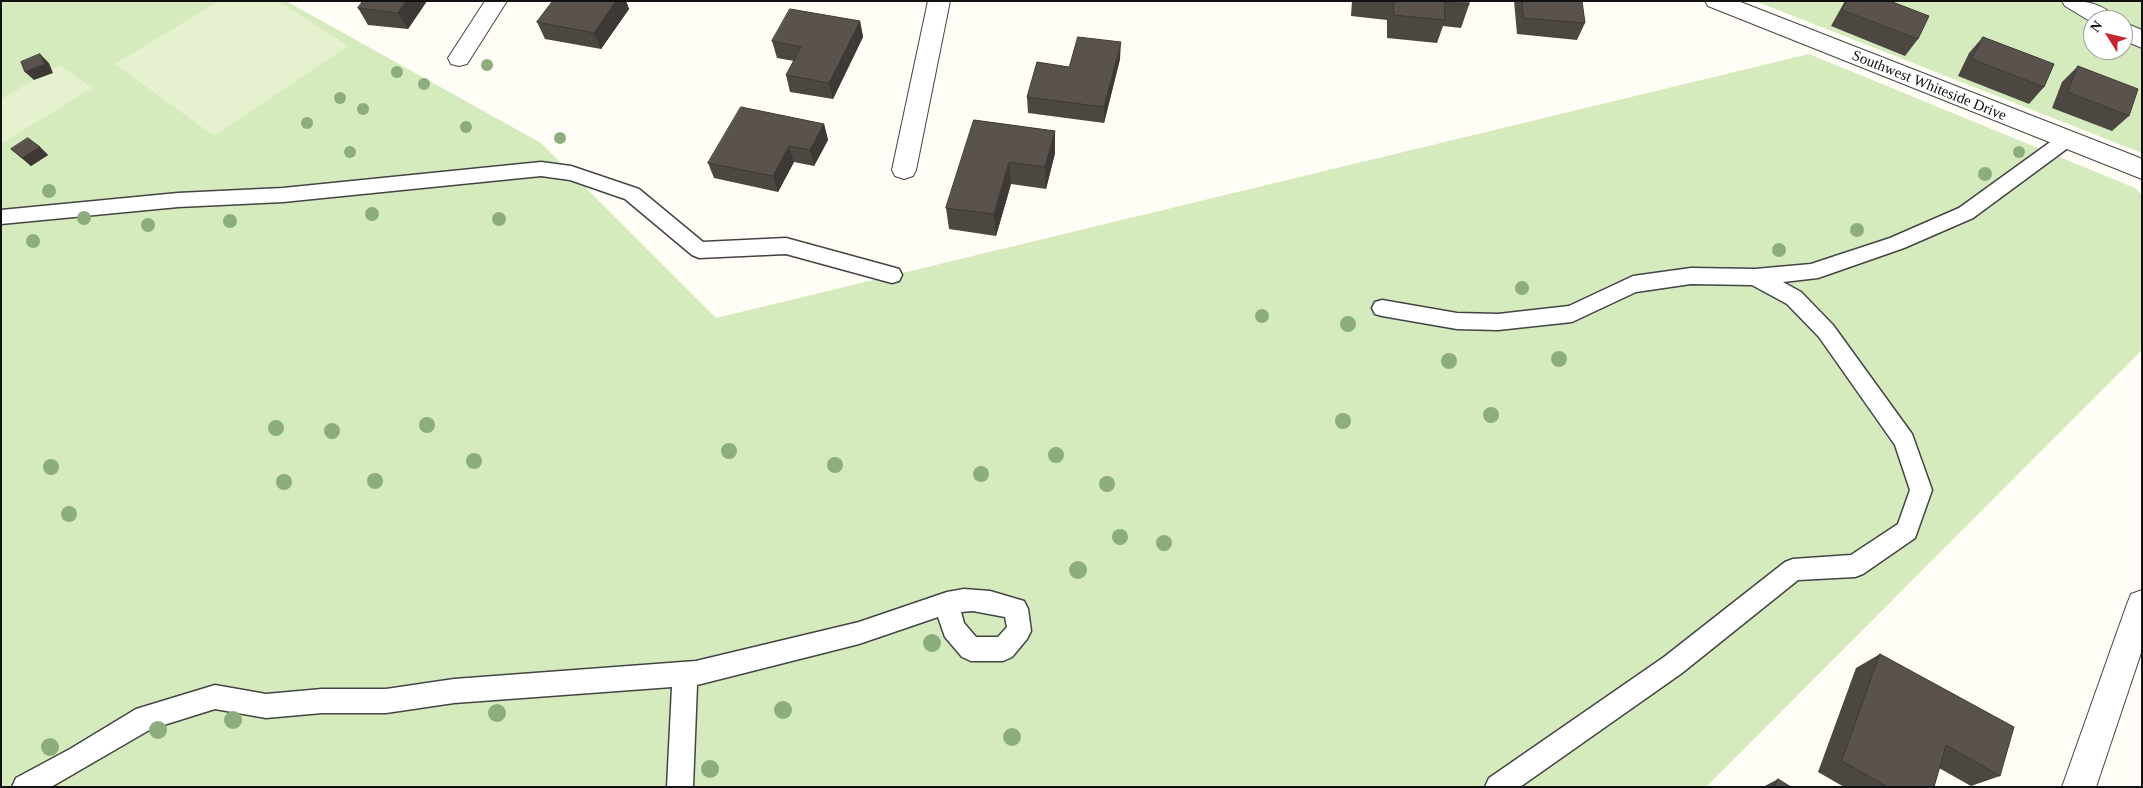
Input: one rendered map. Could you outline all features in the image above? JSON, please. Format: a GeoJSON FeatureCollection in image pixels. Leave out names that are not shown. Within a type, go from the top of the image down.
{"type":"FeatureCollection","features":[{"type":"Feature","properties":{"kind":"street"},"geometry":{"type":"LineString","coordinates":[[459,58],[496,1]]}},
{"type":"Feature","properties":{"kind":"street"},"geometry":{"type":"LineString","coordinates":[[904,170],[939,1]]}},
{"type":"Feature","properties":{"kind":"street","name":"Southwest Whiteside Drive"},"geometry":{"type":"LineString","coordinates":[[1716,1],[2126,162],[2142,170]]}},
{"type":"Feature","properties":{"kind":"street"},"geometry":{"type":"LineString","coordinates":[[2073,1],[2088,10]]}},
{"type":"Feature","properties":{"kind":"street"},"geometry":{"type":"LineString","coordinates":[[2079,787],[2142,604]]}},
{"type":"Feature","properties":{"kind":"lane"},"geometry":{"type":"LineString","coordinates":[[1382,308],[1457,321],[1498,322],[1572,314],[1633,284],[1691,276],[1755,277],[1811,272],[1897,244],[1966,213],[2066,140]]}},
{"type":"Feature","properties":{"kind":"lane"},"geometry":{"type":"LineString","coordinates":[[1,217],[178,200],[283,195],[406,181],[540,169],[571,173],[632,194],[699,250],[786,246],[892,275]]}},
{"type":"Feature","properties":{"kind":"lane"},"geometry":{"type":"LineString","coordinates":[[1498,787],[1672,665],[1793,570],[1855,566],[1907,531],[1921,490],[1904,441],[1826,331],[1794,298],[1755,277]]}},
{"type":"Feature","properties":{"kind":"lane"},"geometry":{"type":"LineString","coordinates":[[25,787],[79,758],[145,718],[215,697],[266,706],[322,701],[386,701],[464,690],[685,674],[859,633],[947,603]]}},
{"type":"Feature","properties":{"kind":"lane"},"geometry":{"type":"LineString","coordinates":[[680,787],[685,674]]}},
{"type":"Feature","properties":{"kind":"green space"},"geometry":{"type":"Polygon","coordinates":[[[1,1],[286,1],[541,143],[716,318],[1809,54],[2135,188],[2142,195],[2142,350],[1706,787],[1,787],[1,1]]]}},
{"type":"Feature","properties":{"kind":"green space"},"geometry":{"type":"Polygon","coordinates":[[[219,1],[278,1],[348,46],[214,136],[115,64],[219,1]]]}},
{"type":"Feature","properties":{"kind":"green space"},"geometry":{"type":"Polygon","coordinates":[[[1755,1],[2142,1],[2142,153],[1755,1]]]}},
{"type":"Feature","properties":{"kind":"green space"},"geometry":{"type":"Polygon","coordinates":[[[60,65],[92,88],[4,142],[1,140],[1,99],[60,65]]]}},
{"type":"Feature","properties":{"kind":"building"},"geometry":{"type":"Polygon","coordinates":[[[363,1],[406,1],[398,13],[358,8],[363,1]]]}},
{"type":"Feature","properties":{"kind":"building"},"geometry":{"type":"Polygon","coordinates":[[[553,1],[616,1],[594,33],[537,22],[553,1]]]}},
{"type":"Feature","properties":{"kind":"building"},"geometry":{"type":"Polygon","coordinates":[[[1394,1],[1469,1],[1469,5],[1444,2],[1445,20],[1394,15],[1394,1]]]}},
{"type":"Feature","properties":{"kind":"building"},"geometry":{"type":"Polygon","coordinates":[[[1522,1],[1582,1],[1585,23],[1524,18],[1522,1]]]}},
{"type":"Feature","properties":{"kind":"building"},"geometry":{"type":"Polygon","coordinates":[[[1847,1],[1890,1],[1929,16],[1918,39],[1842,10],[1847,1]]]}},
{"type":"Feature","properties":{"kind":"building"},"geometry":{"type":"Polygon","coordinates":[[[790,9],[860,21],[829,83],[786,75],[801,47],[772,41],[790,9]]]}},
{"type":"Feature","properties":{"kind":"building"},"geometry":{"type":"Polygon","coordinates":[[[1078,37],[1121,42],[1104,107],[1027,97],[1037,62],[1069,67],[1078,37]]]}},
{"type":"Feature","properties":{"kind":"building"},"geometry":{"type":"Polygon","coordinates":[[[1983,37],[2054,64],[2044,87],[1972,59],[1983,37]]]}},
{"type":"Feature","properties":{"kind":"building"},"geometry":{"type":"Polygon","coordinates":[[[40,54],[45,64],[25,72],[21,62],[40,54]]]}},
{"type":"Feature","properties":{"kind":"building"},"geometry":{"type":"Polygon","coordinates":[[[2078,66],[2138,89],[2129,116],[2068,92],[2078,66]]]}},
{"type":"Feature","properties":{"kind":"building"},"geometry":{"type":"Polygon","coordinates":[[[741,107],[824,124],[810,150],[789,146],[773,176],[708,163],[741,107]]]}},
{"type":"Feature","properties":{"kind":"building"},"geometry":{"type":"Polygon","coordinates":[[[974,120],[1055,131],[1045,167],[1009,162],[994,214],[946,208],[974,120]]]}},
{"type":"Feature","properties":{"kind":"building"},"geometry":{"type":"Polygon","coordinates":[[[28,138],[40,147],[22,158],[11,149],[28,138]]]}},
{"type":"Feature","properties":{"kind":"building"},"geometry":{"type":"Polygon","coordinates":[[[1880,654],[2014,727],[2000,776],[1946,745],[1934,787],[1888,787],[1842,761],[1880,654]]]}},
{"type":"Feature","properties":{"kind":"building"},"geometry":{"type":"Polygon","coordinates":[[[1778,779],[1791,787],[1775,787],[1778,779]]]}}]}
